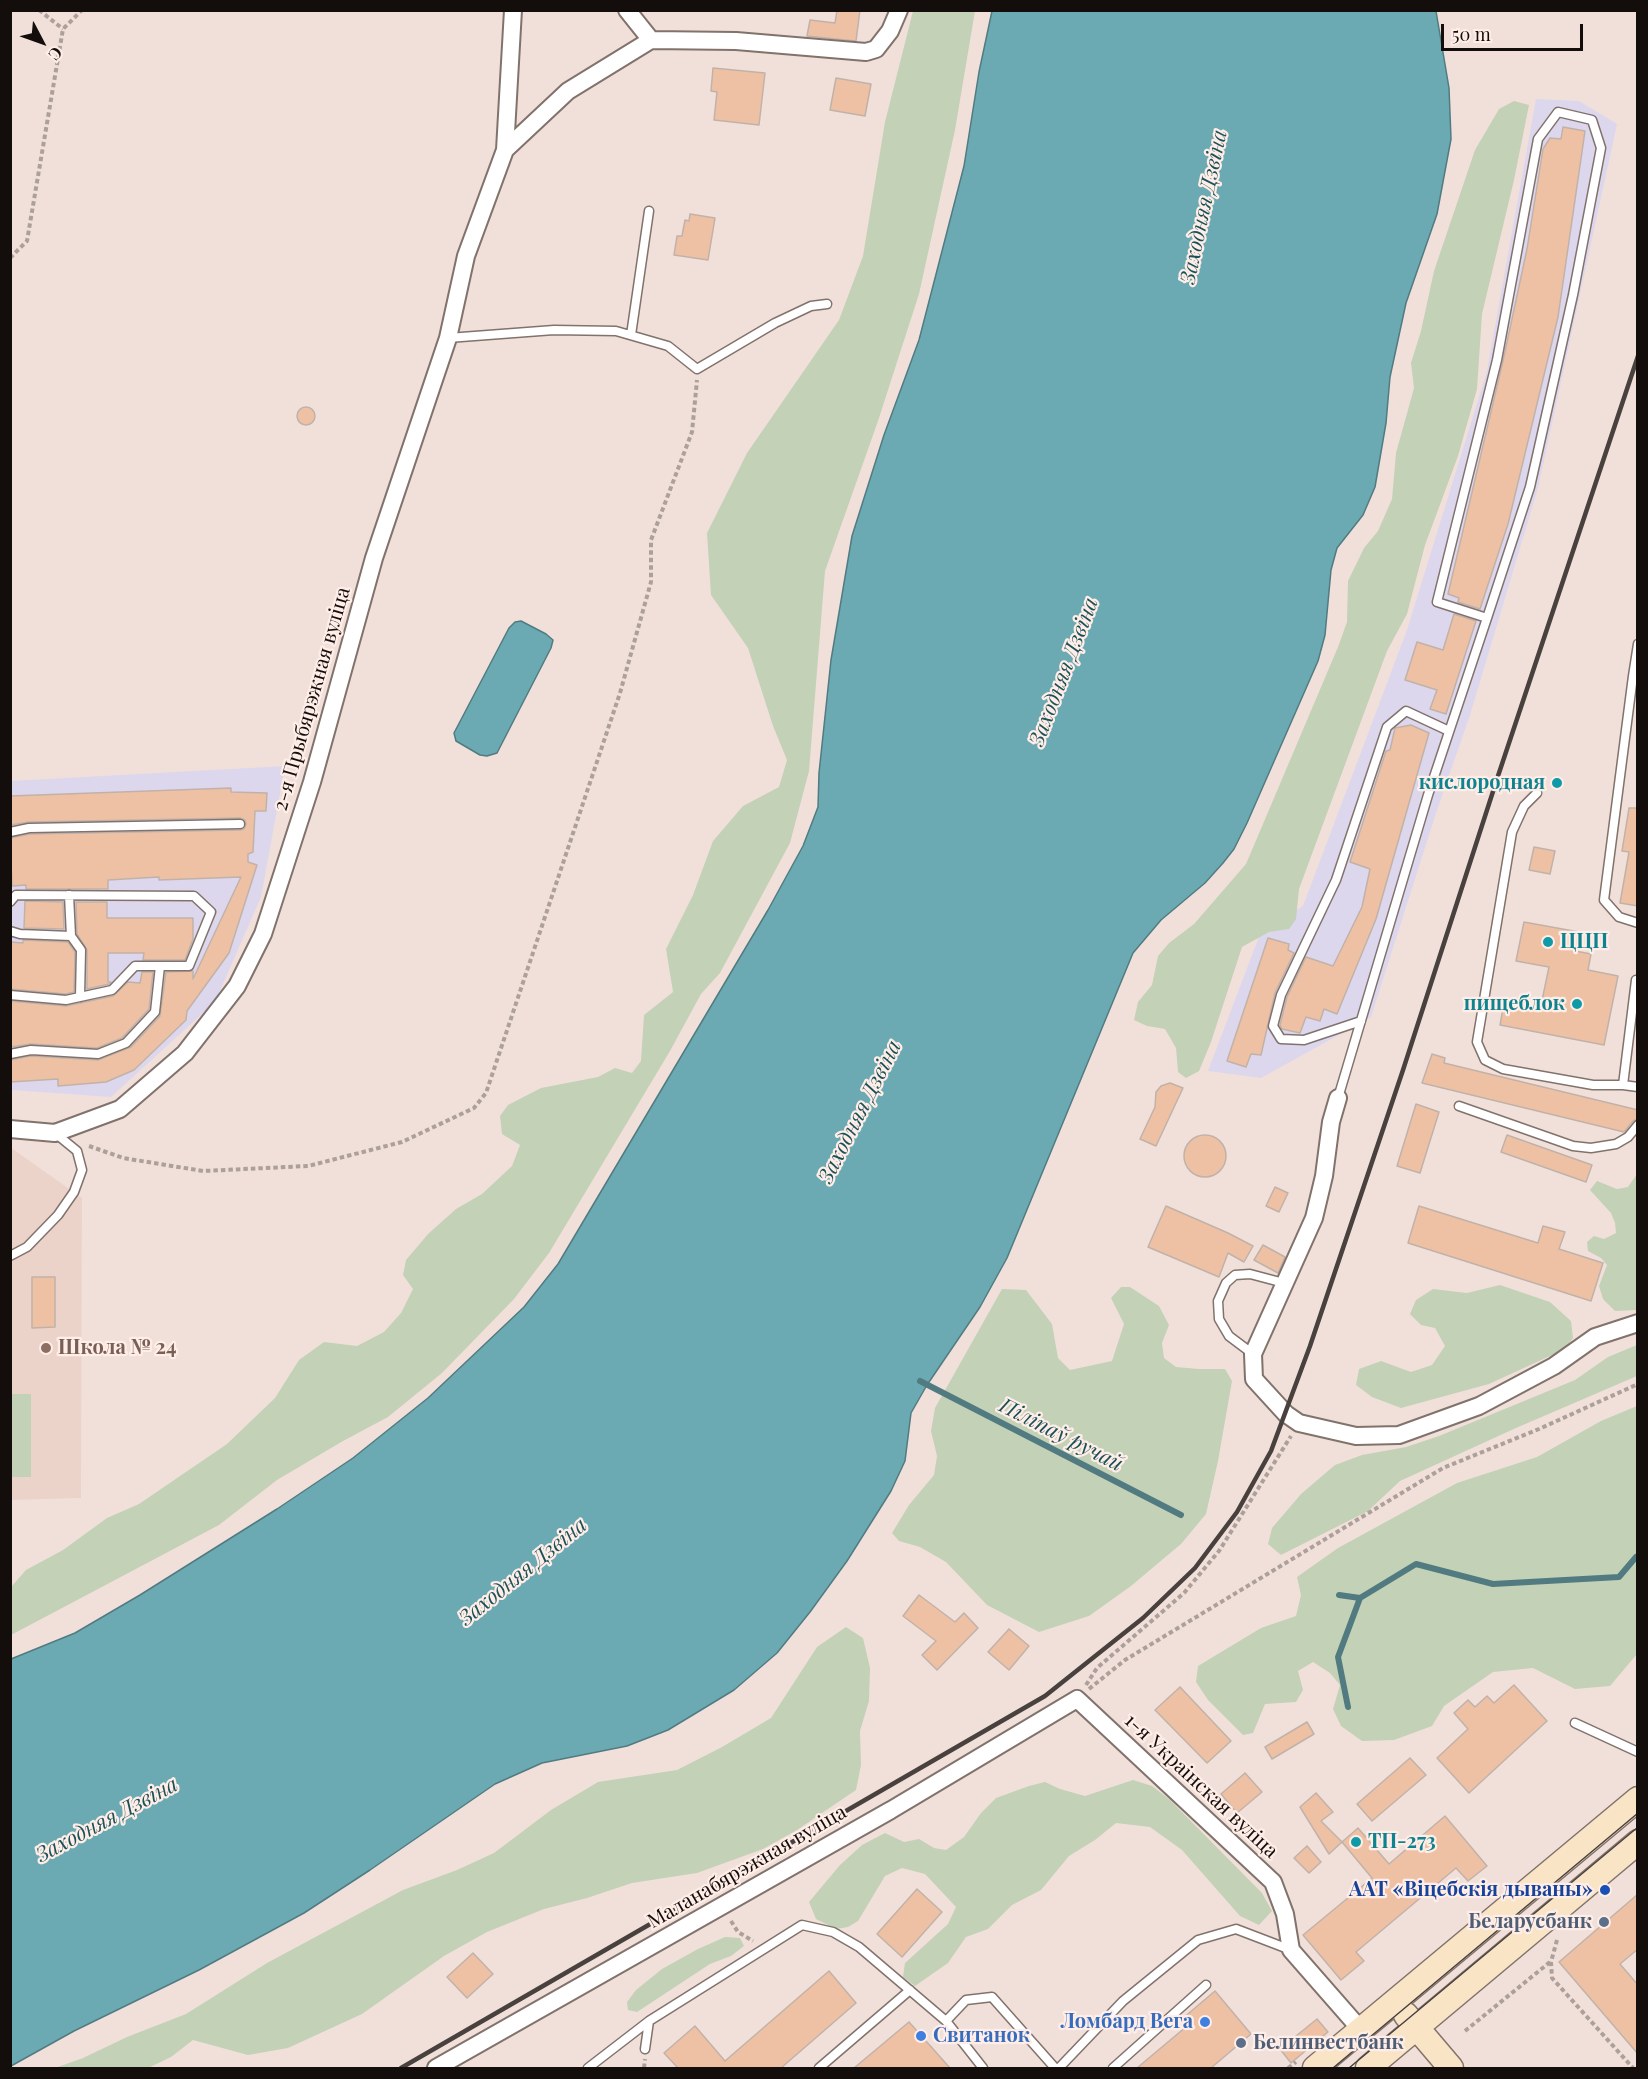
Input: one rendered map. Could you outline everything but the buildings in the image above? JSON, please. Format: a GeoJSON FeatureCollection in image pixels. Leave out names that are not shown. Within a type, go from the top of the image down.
{"type":"FeatureCollection","features":[{"type":"Feature","properties":{"kind":"main road"},"geometry":{"type":"LineString","coordinates":[[1315,2068],[1638,1798]]}},
{"type":"Feature","properties":{"kind":"main road"},"geometry":{"type":"LineString","coordinates":[[1368,2068],[1638,1842]]}},
{"type":"Feature","properties":{"kind":"main road"},"geometry":{"type":"LineString","coordinates":[[1395,2002],[1451,2068]]}},
{"type":"Feature","properties":{"kind":"street"},"geometry":{"type":"LineString","coordinates":[[505,150],[513,10]]}},
{"type":"Feature","properties":{"kind":"street"},"geometry":{"type":"LineString","coordinates":[[627,10],[651,40]]}},
{"type":"Feature","properties":{"kind":"street"},"geometry":{"type":"LineString","coordinates":[[505,150],[567,91],[651,40],[736,41],[866,52],[876,49],[890,32],[899,10]]}},
{"type":"Feature","properties":{"kind":"street","name":"2-я Прыбярэжная вуліца"},"geometry":{"type":"LineString","coordinates":[[10,1129],[55,1133],[120,1109],[185,1053],[237,986],[266,924],[312,782],[374,558],[448,338],[466,256],[505,150]]}},
{"type":"Feature","properties":{"kind":"street"},"geometry":{"type":"LineString","coordinates":[[1338,1098],[1331,1122],[1324,1176],[1314,1218],[1253,1354],[1254,1379],[1286,1414],[1299,1423],[1356,1436],[1399,1435],[1479,1406],[1554,1366],[1595,1336],[1638,1323]]}},
{"type":"Feature","properties":{"kind":"street","name":"1-я Украінская вуліца"},"geometry":{"type":"LineString","coordinates":[[1077,1699],[1273,1882],[1285,1914],[1291,1950]]}},
{"type":"Feature","properties":{"kind":"street","name":"Маланабярэжная вуліца"},"geometry":{"type":"LineString","coordinates":[[436,2068],[891,1810],[1077,1699]]}},
{"type":"Feature","properties":{"kind":"street"},"geometry":{"type":"LineString","coordinates":[[1291,1950],[1361,2030]]}},
{"type":"Feature","properties":{"kind":"lane"},"geometry":{"type":"LineString","coordinates":[[1338,1098],[1428,795],[1449,730],[1487,618],[1530,487],[1573,296],[1601,148],[1592,120],[1558,112],[1538,139],[1497,360],[1437,602],[1487,618]]}},
{"type":"Feature","properties":{"kind":"lane"},"geometry":{"type":"LineString","coordinates":[[631,335],[650,211]]}},
{"type":"Feature","properties":{"kind":"lane"},"geometry":{"type":"LineString","coordinates":[[448,338],[554,330],[616,331],[668,346],[697,369],[775,323],[811,306],[828,304]]}},
{"type":"Feature","properties":{"kind":"lane"},"geometry":{"type":"LineString","coordinates":[[1638,644],[1604,900],[1619,917],[1638,923]]}},
{"type":"Feature","properties":{"kind":"lane"},"geometry":{"type":"LineString","coordinates":[[1362,1021],[1304,1040],[1281,1039],[1273,1026],[1281,995],[1336,880],[1387,727],[1406,711],[1449,730]]}},
{"type":"Feature","properties":{"kind":"lane"},"geometry":{"type":"LineString","coordinates":[[1537,793],[1524,806],[1512,832],[1477,1042],[1485,1060],[1503,1069],[1593,1085],[1638,1087]]}},
{"type":"Feature","properties":{"kind":"lane"},"geometry":{"type":"LineString","coordinates":[[10,832],[29,828],[240,824]]}},
{"type":"Feature","properties":{"kind":"lane"},"geometry":{"type":"LineString","coordinates":[[10,902],[16,895],[194,896],[211,912],[189,966],[135,966],[112,990],[66,1000],[10,995]]}},
{"type":"Feature","properties":{"kind":"lane"},"geometry":{"type":"LineString","coordinates":[[69,895],[71,936],[81,950],[80,997]]}},
{"type":"Feature","properties":{"kind":"lane"},"geometry":{"type":"LineString","coordinates":[[10,931],[20,934],[71,936]]}},
{"type":"Feature","properties":{"kind":"lane"},"geometry":{"type":"LineString","coordinates":[[10,1054],[32,1050],[98,1053],[126,1044],[155,1012],[160,966]]}},
{"type":"Feature","properties":{"kind":"lane"},"geometry":{"type":"LineString","coordinates":[[1623,1085],[1636,980]]}},
{"type":"Feature","properties":{"kind":"lane"},"geometry":{"type":"LineString","coordinates":[[1459,1106],[1573,1146],[1591,1148],[1616,1144],[1628,1137],[1638,1125]]}},
{"type":"Feature","properties":{"kind":"lane"},"geometry":{"type":"LineString","coordinates":[[10,1256],[27,1247],[51,1223],[74,1192],[81,1170],[77,1151],[55,1133]]}},
{"type":"Feature","properties":{"kind":"lane"},"geometry":{"type":"LineString","coordinates":[[1253,1354],[1229,1336],[1219,1318],[1218,1301],[1226,1283],[1235,1275],[1250,1274],[1284,1283]]}},
{"type":"Feature","properties":{"kind":"lane"},"geometry":{"type":"LineString","coordinates":[[1575,1723],[1638,1752]]}},
{"type":"Feature","properties":{"kind":"lane"},"geometry":{"type":"LineString","coordinates":[[588,2068],[649,2021],[802,1925],[833,1932],[859,1947],[946,2021],[983,2068]]}},
{"type":"Feature","properties":{"kind":"lane"},"geometry":{"type":"LineString","coordinates":[[946,2021],[966,2000],[992,1996],[1057,2068],[1123,2001],[1198,1941],[1236,1929],[1291,1950]]}},
{"type":"Feature","properties":{"kind":"lane"},"geometry":{"type":"LineString","coordinates":[[1113,2068],[1206,1984]]}},
{"type":"Feature","properties":{"kind":"lane"},"geometry":{"type":"LineString","coordinates":[[819,2068],[910,1990]]}},
{"type":"Feature","properties":{"kind":"lane"},"geometry":{"type":"LineString","coordinates":[[645,2049],[649,2021]]}},
{"type":"Feature","properties":{"kind":"path"},"geometry":{"type":"LineString","coordinates":[[39,10],[63,29]]}},
{"type":"Feature","properties":{"kind":"path"},"geometry":{"type":"LineString","coordinates":[[10,258],[27,241],[63,29],[82,10]]}},
{"type":"Feature","properties":{"kind":"path"},"geometry":{"type":"LineString","coordinates":[[55,1133],[123,1158],[203,1171],[308,1166],[402,1142],[474,1108],[486,1093],[620,693],[651,582],[651,540],[692,432],[697,369]]}},
{"type":"Feature","properties":{"kind":"path"},"geometry":{"type":"LineString","coordinates":[[1077,1699],[1125,1660],[1443,1468],[1539,1429],[1638,1384]]}},
{"type":"Feature","properties":{"kind":"path"},"geometry":{"type":"LineString","coordinates":[[1077,1699],[1097,1668],[1184,1593],[1219,1551],[1299,1423]]}},
{"type":"Feature","properties":{"kind":"path"},"geometry":{"type":"LineString","coordinates":[[729,1917],[744,1937]]}},
{"type":"Feature","properties":{"kind":"path"},"geometry":{"type":"LineString","coordinates":[[1555,1942],[1551,1962],[1552,1978],[1633,2068]]}},
{"type":"Feature","properties":{"kind":"path"},"geometry":{"type":"LineString","coordinates":[[1465,2031],[1551,1962]]}},
{"type":"Feature","properties":{"kind":"shaded area"},"geometry":{"type":"Polygon","coordinates":[[[1536,99],[1579,101],[1617,124],[1538,488],[1470,715],[1371,1017],[1261,1078],[1208,1071],[1260,934],[1303,906],[1407,630],[1487,371],[1536,99]]]}},
{"type":"Feature","properties":{"kind":"shaded area"},"geometry":{"type":"Polygon","coordinates":[[[285,766],[261,897],[215,1002],[111,1097],[11,1090],[11,781],[285,766]]]}},
{"type":"Feature","properties":{"kind":"shaded area","name":"Школа № 24"},"geometry":{"type":"Polygon","coordinates":[[[10,1147],[82,1198],[81,1498],[11,1500],[10,1147]]]}},
{"type":"Feature","properties":{"kind":"green space"},"geometry":{"type":"Polygon","coordinates":[[[913,11],[975,11],[955,130],[919,294],[878,421],[825,571],[809,771],[790,843],[720,973],[701,994],[670,1051],[549,1253],[514,1299],[442,1373],[388,1417],[277,1480],[219,1525],[11,1635],[11,1587],[26,1570],[63,1550],[107,1518],[139,1504],[227,1444],[275,1398],[299,1360],[324,1342],[357,1346],[384,1332],[401,1313],[413,1289],[403,1275],[406,1260],[428,1234],[456,1209],[482,1194],[512,1166],[520,1145],[502,1134],[500,1116],[508,1105],[541,1088],[598,1077],[615,1068],[632,1073],[641,1061],[644,1015],[673,992],[666,949],[693,895],[713,841],[743,806],[779,787],[787,760],[773,726],[748,648],[711,595],[707,533],[747,453],[839,320],[863,256],[885,122],[913,11]]]}},
{"type":"Feature","properties":{"kind":"green space"},"geometry":{"type":"Polygon","coordinates":[[[1514,101],[1529,105],[1514,180],[1482,314],[1477,389],[1458,456],[1425,545],[1407,614],[1387,651],[1299,889],[1296,919],[1289,929],[1269,932],[1242,947],[1211,1042],[1199,1071],[1186,1078],[1178,1072],[1176,1048],[1165,1029],[1147,1026],[1134,1020],[1138,1002],[1152,985],[1158,956],[1169,943],[1194,924],[1246,864],[1338,647],[1347,622],[1348,581],[1364,548],[1378,531],[1392,499],[1396,453],[1414,388],[1411,363],[1421,331],[1434,271],[1475,150],[1499,109],[1514,101]]]}},
{"type":"Feature","properties":{"kind":"green space"},"geometry":{"type":"Polygon","coordinates":[[[1637,1174],[1637,1310],[1615,1311],[1603,1299],[1599,1286],[1607,1265],[1601,1258],[1588,1251],[1587,1242],[1594,1236],[1604,1239],[1616,1233],[1615,1223],[1611,1213],[1590,1190],[1597,1181],[1617,1189],[1628,1187],[1637,1174]]]}},
{"type":"Feature","properties":{"kind":"green space"},"geometry":{"type":"Polygon","coordinates":[[[1500,1285],[1550,1302],[1571,1321],[1573,1338],[1565,1349],[1489,1384],[1401,1408],[1372,1397],[1356,1385],[1359,1369],[1381,1361],[1411,1372],[1432,1365],[1445,1346],[1435,1328],[1421,1325],[1410,1314],[1416,1300],[1433,1289],[1467,1293],[1500,1285]]]}},
{"type":"Feature","properties":{"kind":"green space"},"geometry":{"type":"Polygon","coordinates":[[[1121,1287],[1130,1287],[1159,1306],[1169,1325],[1162,1343],[1164,1358],[1176,1367],[1225,1369],[1232,1381],[1206,1514],[1181,1544],[1131,1586],[1089,1616],[1039,1632],[987,1605],[946,1562],[920,1547],[899,1541],[892,1533],[909,1505],[934,1475],[937,1456],[931,1431],[935,1408],[1002,1289],[1026,1290],[1052,1324],[1058,1358],[1070,1370],[1112,1361],[1124,1324],[1111,1298],[1121,1287]]]}},
{"type":"Feature","properties":{"kind":"green space"},"geometry":{"type":"Polygon","coordinates":[[[1637,1345],[1637,1376],[1400,1481],[1368,1511],[1281,1555],[1268,1544],[1272,1528],[1301,1494],[1335,1465],[1362,1455],[1406,1447],[1439,1436],[1575,1380],[1608,1357],[1637,1345]]]}},
{"type":"Feature","properties":{"kind":"green space"},"geometry":{"type":"Polygon","coordinates":[[[10,1394],[31,1394],[31,1477],[11,1477],[10,1394]]]}},
{"type":"Feature","properties":{"kind":"green space"},"geometry":{"type":"Polygon","coordinates":[[[1637,1406],[1637,1654],[1610,1686],[1575,1689],[1533,1668],[1493,1672],[1444,1706],[1432,1726],[1394,1740],[1362,1741],[1341,1726],[1333,1709],[1340,1685],[1330,1673],[1313,1662],[1298,1671],[1303,1690],[1296,1702],[1265,1704],[1253,1733],[1243,1735],[1208,1700],[1196,1682],[1198,1666],[1261,1628],[1296,1616],[1301,1595],[1297,1577],[1338,1548],[1457,1483],[1537,1457],[1601,1421],[1637,1406]]]}},
{"type":"Feature","properties":{"kind":"green space"},"geometry":{"type":"Polygon","coordinates":[[[846,1627],[863,1638],[870,1668],[869,1701],[860,1731],[861,1765],[856,1790],[797,1830],[763,1849],[697,1873],[632,1883],[544,1909],[487,1932],[444,1956],[362,2014],[288,2048],[248,2055],[193,2040],[171,2057],[148,2068],[55,2068],[186,2014],[267,1963],[403,1890],[457,1870],[494,1853],[551,1810],[598,1782],[677,1770],[722,1747],[771,1718],[817,1647],[846,1627]]]}},
{"type":"Feature","properties":{"kind":"green space"},"geometry":{"type":"Polygon","coordinates":[[[1133,1780],[1152,1786],[1169,1799],[1262,1893],[1272,1911],[1259,1925],[1240,1916],[1182,1850],[1150,1827],[1116,1823],[1095,1840],[1069,1856],[1041,1890],[1012,1905],[988,1929],[966,1937],[948,1963],[915,1986],[903,1977],[905,1963],[948,1924],[956,1907],[925,1874],[902,1868],[885,1876],[858,1921],[848,1927],[836,1929],[816,1919],[809,1902],[840,1865],[862,1845],[885,1833],[904,1842],[919,1839],[934,1848],[946,1850],[964,1837],[981,1813],[996,1798],[1045,1782],[1085,1796],[1133,1780]]]}},
{"type":"Feature","properties":{"kind":"green space"},"geometry":{"type":"Polygon","coordinates":[[[725,1937],[740,1938],[744,1946],[731,1956],[710,1964],[637,2012],[628,2010],[627,2002],[636,1990],[662,1969],[725,1937]]]}},
{"type":"Feature","properties":{"kind":"water","name":"Заходняя Дзвіна"},"geometry":{"type":"Polygon","coordinates":[[[992,11],[1436,11],[1449,88],[1451,139],[1437,214],[1406,303],[1390,377],[1386,423],[1375,487],[1363,515],[1337,548],[1331,570],[1325,635],[1318,661],[1247,823],[1234,849],[1223,863],[1205,883],[1161,920],[1133,953],[1007,1258],[980,1307],[927,1385],[911,1413],[905,1461],[891,1491],[847,1561],[777,1653],[734,1690],[668,1730],[627,1746],[542,1763],[495,1784],[304,1913],[199,1970],[74,2031],[11,2066],[11,1659],[75,1633],[140,1595],[353,1458],[428,1398],[524,1307],[558,1264],[768,910],[803,846],[818,807],[819,773],[831,660],[852,536],[884,435],[919,340],[964,166],[979,72],[992,11]]]}},
{"type":"Feature","properties":{"kind":"water"},"geometry":{"type":"Polygon","coordinates":[[[521,621],[553,640],[551,648],[497,753],[487,756],[480,755],[456,741],[454,733],[509,628],[515,622],[521,621]]]}},
{"type":"Feature","properties":{"kind":"waterway","name":"Піліпаў ручай"},"geometry":{"type":"LineString","coordinates":[[920,1381],[1181,1515]]}},
{"type":"Feature","properties":{"kind":"waterway","name":"Піліпаў ручай"},"geometry":{"type":"LineString","coordinates":[[1339,1595],[1360,1598],[1416,1564],[1493,1584],[1619,1577],[1636,1557]]}},
{"type":"Feature","properties":{"kind":"waterway"},"geometry":{"type":"LineString","coordinates":[[1348,1707],[1338,1657],[1360,1598]]}},
{"type":"Feature","properties":{"kind":"tram line"},"geometry":{"type":"LineString","coordinates":[[1333,2068],[1638,1813]]}},
{"type":"Feature","properties":{"kind":"tram line"},"geometry":{"type":"LineString","coordinates":[[1349,2068],[1638,1827]]}},
{"type":"Feature","properties":{"kind":"railway"},"geometry":{"type":"LineString","coordinates":[[401,2068],[1045,1696],[1143,1618],[1195,1568],[1237,1512],[1271,1451],[1310,1346],[1638,356]]}},
{"type":"Feature","properties":{"kind":"place","name":"кислородная"},"geometry":{"type":"Point","coordinates":[1557,783]}},
{"type":"Feature","properties":{"kind":"place","name":"ЦЦП"},"geometry":{"type":"Point","coordinates":[1548,942]}},
{"type":"Feature","properties":{"kind":"place","name":"пищеблок"},"geometry":{"type":"Point","coordinates":[1577,1004]}},
{"type":"Feature","properties":{"kind":"place","name":"Школа № 24"},"geometry":{"type":"Point","coordinates":[46,1348]}},
{"type":"Feature","properties":{"kind":"place","name":"ТП-273"},"geometry":{"type":"Point","coordinates":[1356,1842]}},
{"type":"Feature","properties":{"kind":"place","name":"ААТ «Віцебскія дываны»"},"geometry":{"type":"Point","coordinates":[1605,1890]}},
{"type":"Feature","properties":{"kind":"place","name":"Беларусбанк"},"geometry":{"type":"Point","coordinates":[1604,1922]}},
{"type":"Feature","properties":{"kind":"place","name":"Ломбард Вега"},"geometry":{"type":"Point","coordinates":[1205,2022]}},
{"type":"Feature","properties":{"kind":"place","name":"Свитанок"},"geometry":{"type":"Point","coordinates":[921,2036]}},
{"type":"Feature","properties":{"kind":"place","name":"Белинвестбанк"},"geometry":{"type":"Point","coordinates":[1241,2043]}}]}
